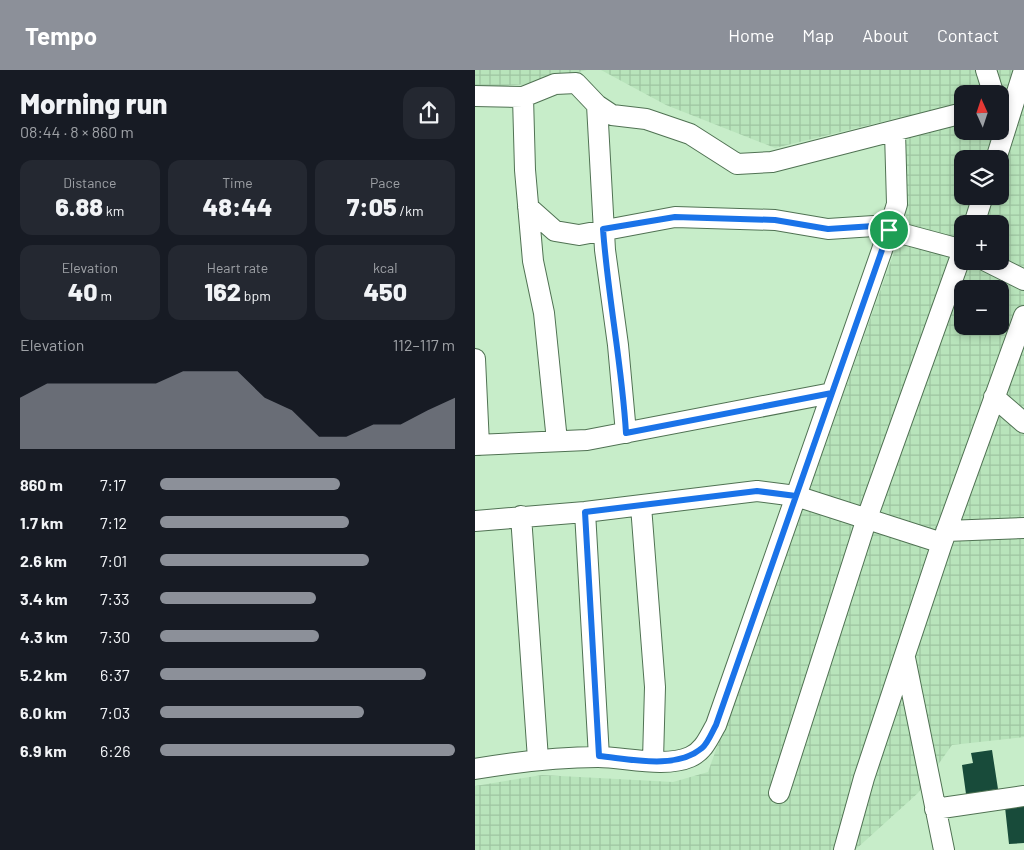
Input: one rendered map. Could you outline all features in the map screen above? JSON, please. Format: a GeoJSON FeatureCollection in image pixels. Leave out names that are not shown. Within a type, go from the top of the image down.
{"type":"FeatureCollection","features":[{"type":"Feature","properties":{"kind":"street"},"geometry":{"type":"LineString","coordinates":[[986,70],[990,85]]}},
{"type":"Feature","properties":{"kind":"street"},"geometry":{"type":"LineString","coordinates":[[999,150],[1024,70]]}},
{"type":"Feature","properties":{"kind":"street"},"geometry":{"type":"LineString","coordinates":[[475,96],[523,97],[555,84],[576,83],[597,105],[612,115],[646,118],[690,134],[737,164],[773,162],[954,116]]}},
{"type":"Feature","properties":{"kind":"street"},"geometry":{"type":"LineString","coordinates":[[523,97],[528,207],[533,261],[544,313],[557,441]]}},
{"type":"Feature","properties":{"kind":"street"},"geometry":{"type":"LineString","coordinates":[[597,105],[603,229],[609,290],[624,399],[626,433]]}},
{"type":"Feature","properties":{"kind":"street"},"geometry":{"type":"LineString","coordinates":[[475,769],[538,760],[599,756],[672,761],[689,757],[704,747],[716,725],[889,230],[897,204],[895,132]]}},
{"type":"Feature","properties":{"kind":"street"},"geometry":{"type":"LineString","coordinates":[[528,207],[555,231],[579,235],[675,217],[775,220],[828,229],[874,226],[954,248]]}},
{"type":"Feature","properties":{"kind":"street"},"geometry":{"type":"LineString","coordinates":[[779,793],[867,518],[956,270]]}},
{"type":"Feature","properties":{"kind":"street"},"geometry":{"type":"LineString","coordinates":[[1004,270],[1024,280]]}},
{"type":"Feature","properties":{"kind":"street"},"geometry":{"type":"LineString","coordinates":[[844,850],[864,778],[944,537],[1024,316]]}},
{"type":"Feature","properties":{"kind":"street"},"geometry":{"type":"LineString","coordinates":[[475,359],[477,445],[587,440],[832,393]]}},
{"type":"Feature","properties":{"kind":"street"},"geometry":{"type":"LineString","coordinates":[[994,397],[1024,423]]}},
{"type":"Feature","properties":{"kind":"street"},"geometry":{"type":"LineString","coordinates":[[475,520],[585,512],[757,491],[796,496],[867,518],[944,537],[1024,528]]}},
{"type":"Feature","properties":{"kind":"street"},"geometry":{"type":"LineString","coordinates":[[641,506],[655,687],[653,760]]}},
{"type":"Feature","properties":{"kind":"street"},"geometry":{"type":"LineString","coordinates":[[585,512],[599,756]]}},
{"type":"Feature","properties":{"kind":"street"},"geometry":{"type":"LineString","coordinates":[[521,516],[538,760]]}},
{"type":"Feature","properties":{"kind":"street"},"geometry":{"type":"LineString","coordinates":[[905,658],[944,850]]}},
{"type":"Feature","properties":{"kind":"street"},"geometry":{"type":"LineString","coordinates":[[935,810],[1024,796]]}},
{"type":"Feature","properties":{"kind":"shaded area"},"geometry":{"type":"Polygon","coordinates":[[[475,70],[587,70],[529,84],[475,88],[475,70]]]}},
{"type":"Feature","properties":{"kind":"shaded area"},"geometry":{"type":"Polygon","coordinates":[[[601,70],[1024,70],[1024,737],[952,745],[918,793],[855,850],[475,850],[475,786],[542,775],[673,782],[708,772],[906,219],[902,117],[775,148],[666,105],[601,70]]]}},
{"type":"Feature","properties":{"kind":"building"},"geometry":{"type":"Polygon","coordinates":[[[992,750],[998,789],[966,794],[962,765],[973,763],[971,753],[992,750]]]}},
{"type":"Feature","properties":{"kind":"building"},"geometry":{"type":"Polygon","coordinates":[[[1024,805],[1024,843],[1009,844],[1005,807],[1024,805]]]}},
{"type":"Feature","properties":{"kind":"route"},"geometry":{"type":"LineString","coordinates":[[889,230],[832,393],[796,496],[757,491],[585,512],[599,756],[672,761],[689,757],[704,747],[716,725],[832,393],[626,433],[618,345],[609,290],[603,229],[675,217],[775,220],[828,229],[874,226],[889,230]]}}]}
